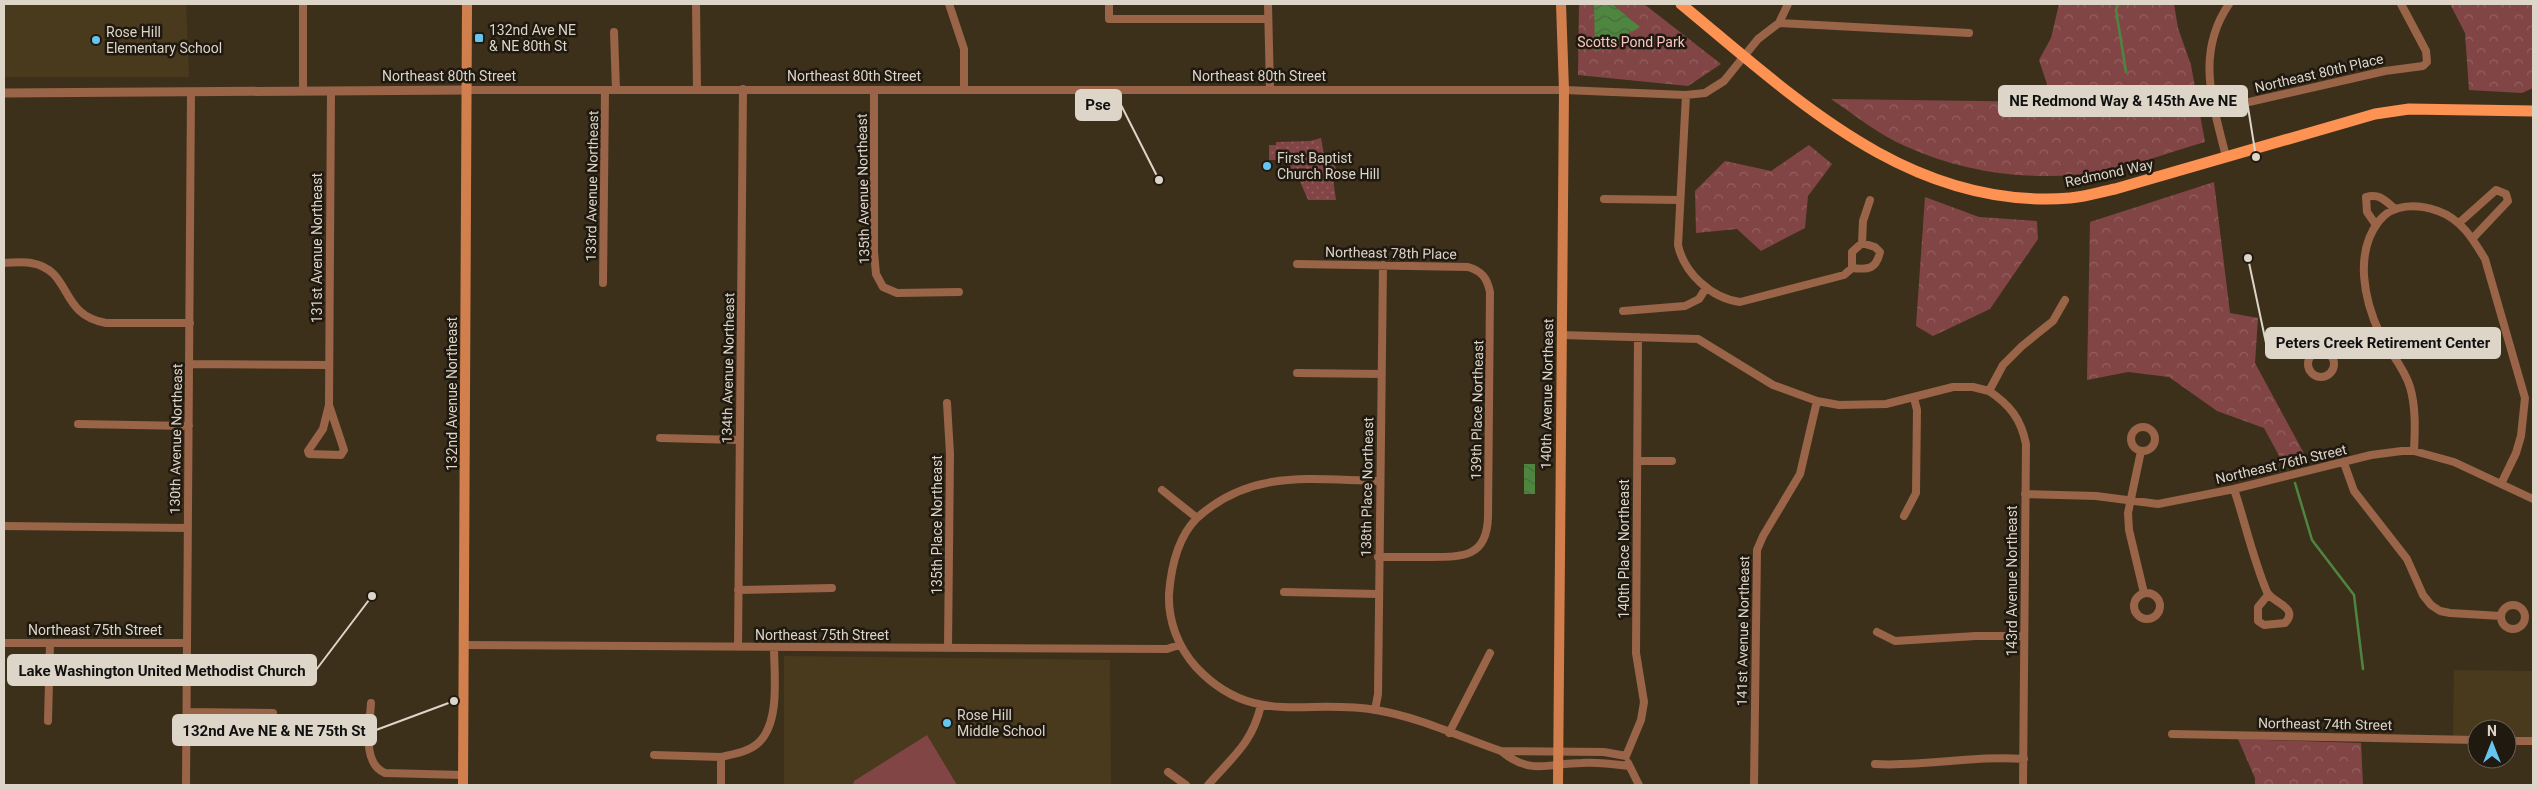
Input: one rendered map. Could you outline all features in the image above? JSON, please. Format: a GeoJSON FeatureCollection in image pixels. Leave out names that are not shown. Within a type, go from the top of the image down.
{"type":"FeatureCollection","features":[{"type":"Feature","properties":{"kind":"main road","name":"132nd Avenue Northeast"},"geometry":{"type":"LineString","coordinates":[[463,780],[467,4]]}},
{"type":"Feature","properties":{"kind":"main road","name":"140th Avenue Northeast"},"geometry":{"type":"LineString","coordinates":[[1558,785],[1564,90],[1561,4]]}},
{"type":"Feature","properties":{"kind":"main road","name":"Redmond Way"},"geometry":{"type":"LineString","coordinates":[[1681,4],[1831,123],[1884,158],[1906,169],[1971,190],[2032,199],[2071,198],[2115,190],[2375,114],[2409,109],[2533,111]]}},
{"type":"Feature","properties":{"kind":"street"},"geometry":{"type":"LineString","coordinates":[[303,4],[303,91]]}},
{"type":"Feature","properties":{"kind":"street"},"geometry":{"type":"LineString","coordinates":[[696,4],[697,90]]}},
{"type":"Feature","properties":{"kind":"street"},"geometry":{"type":"LineString","coordinates":[[949,4],[964,49],[964,90]]}},
{"type":"Feature","properties":{"kind":"street"},"geometry":{"type":"LineString","coordinates":[[1108,4],[1109,19],[1268,20]]}},
{"type":"Feature","properties":{"kind":"street"},"geometry":{"type":"LineString","coordinates":[[1268,4],[1270,90]]}},
{"type":"Feature","properties":{"kind":"street"},"geometry":{"type":"LineString","coordinates":[[1746,57],[1758,39],[1778,23],[1788,4]]}},
{"type":"Feature","properties":{"kind":"street"},"geometry":{"type":"LineString","coordinates":[[2226,157],[2214,110],[2209,78],[2209,58],[2213,33],[2230,4]]}},
{"type":"Feature","properties":{"kind":"street","name":"Northeast 80th Place"},"geometry":{"type":"LineString","coordinates":[[2214,110],[2385,70],[2418,68],[2427,62],[2426,51],[2401,4]]}},
{"type":"Feature","properties":{"kind":"street"},"geometry":{"type":"LineString","coordinates":[[1778,23],[1969,32]]}},
{"type":"Feature","properties":{"kind":"street"},"geometry":{"type":"LineString","coordinates":[[614,32],[616,90]]}},
{"type":"Feature","properties":{"kind":"street","name":"Northeast 80th Street"},"geometry":{"type":"LineString","coordinates":[[4,93],[743,89],[1564,90],[1686,95],[1705,93],[1724,82],[1746,57]]}},
{"type":"Feature","properties":{"kind":"street","name":"134th Avenue Northeast"},"geometry":{"type":"LineString","coordinates":[[738,647],[743,89]]}},
{"type":"Feature","properties":{"kind":"street","name":"133rd Avenue Northeast"},"geometry":{"type":"LineString","coordinates":[[603,283],[605,90]]}},
{"type":"Feature","properties":{"kind":"street","name":"135th Avenue Northeast"},"geometry":{"type":"LineString","coordinates":[[874,90],[874,252],[876,274],[883,287],[897,293],[959,292]]}},
{"type":"Feature","properties":{"kind":"street","name":"131st Avenue Northeast"},"geometry":{"type":"LineString","coordinates":[[329,405],[344,453],[310,454],[308,452],[323,429],[329,405],[331,91]]}},
{"type":"Feature","properties":{"kind":"street","name":"130th Avenue Northeast"},"geometry":{"type":"LineString","coordinates":[[186,785],[191,92]]}},
{"type":"Feature","properties":{"kind":"street"},"geometry":{"type":"LineString","coordinates":[[1686,95],[1678,245],[1682,260],[1706,288],[1731,301],[1753,300],[1844,275],[1852,268],[1852,252],[1862,243],[1863,221],[1870,200]]}},
{"type":"Feature","properties":{"kind":"street"},"geometry":{"type":"LineString","coordinates":[[2459,223],[2496,190],[2506,194],[2508,202],[2473,238]]}},
{"type":"Feature","properties":{"kind":"street"},"geometry":{"type":"LineString","coordinates":[[2376,225],[2367,212],[2366,197],[2374,195],[2381,197],[2395,210]]}},
{"type":"Feature","properties":{"kind":"street"},"geometry":{"type":"LineString","coordinates":[[1604,199],[1680,200]]}},
{"type":"Feature","properties":{"kind":"street"},"geometry":{"type":"LineString","coordinates":[[2414,451],[2413,400],[2409,385],[2380,334],[2367,300],[2364,263],[2371,234],[2376,225],[2384,215],[2405,206],[2419,206],[2446,214],[2459,223],[2473,238],[2485,258],[2525,398],[2522,436],[2501,484]]}},
{"type":"Feature","properties":{"kind":"street"},"geometry":{"type":"LineString","coordinates":[[1852,268],[1865,270],[1877,263],[1880,252],[1875,246],[1862,243]]}},
{"type":"Feature","properties":{"kind":"street"},"geometry":{"type":"LineString","coordinates":[[4,263],[31,263],[52,272],[59,280],[74,308],[92,321],[106,323],[190,323]]}},
{"type":"Feature","properties":{"kind":"street","name":"Northeast 78th Place"},"geometry":{"type":"LineString","coordinates":[[1297,264],[1468,267],[1483,274]]}},
{"type":"Feature","properties":{"kind":"street","name":"138th Place Northeast"},"geometry":{"type":"LineString","coordinates":[[1375,710],[1378,694],[1380,374],[1383,265]]}},
{"type":"Feature","properties":{"kind":"street","name":"139th Place Northeast"},"geometry":{"type":"LineString","coordinates":[[1378,557],[1466,556],[1480,546],[1488,530],[1490,292],[1488,281],[1483,274]]}},
{"type":"Feature","properties":{"kind":"street"},"geometry":{"type":"LineString","coordinates":[[1623,310],[1685,306],[1698,299],[1706,288]]}},
{"type":"Feature","properties":{"kind":"street"},"geometry":{"type":"LineString","coordinates":[[1561,335],[1698,339],[1773,385],[1817,401],[1859,406],[1886,404],[1953,387],[1973,387],[1989,390],[2003,365],[2022,346],[2053,321],[2065,300]]}},
{"type":"Feature","properties":{"kind":"street"},"geometry":{"type":"LineString","coordinates":[[2332,357],[2369,337],[2380,334]]}},
{"type":"Feature","properties":{"kind":"street","name":"140th Place Northeast"},"geometry":{"type":"LineString","coordinates":[[1626,756],[1641,720],[1644,702],[1636,653],[1638,337]]}},
{"type":"Feature","properties":{"kind":"street"},"geometry":{"type":"LineString","coordinates":[[190,364],[329,365]]}},
{"type":"Feature","properties":{"kind":"street"},"geometry":{"type":"LineString","coordinates":[[1297,373],[1380,374]]}},
{"type":"Feature","properties":{"kind":"street","name":"143rd Avenue Northeast"},"geometry":{"type":"LineString","coordinates":[[1989,390],[2006,402],[2017,416],[2023,429],[2026,444],[2023,785]]}},
{"type":"Feature","properties":{"kind":"street"},"geometry":{"type":"LineString","coordinates":[[1904,516],[1916,493],[1917,410],[1914,398]]}},
{"type":"Feature","properties":{"kind":"street","name":"141st Avenue Northeast"},"geometry":{"type":"LineString","coordinates":[[1754,785],[1757,550],[1763,536],[1800,474],[1817,401]]}},
{"type":"Feature","properties":{"kind":"street","name":"135th Place Northeast"},"geometry":{"type":"LineString","coordinates":[[947,403],[950,454],[948,648]]}},
{"type":"Feature","properties":{"kind":"street"},"geometry":{"type":"LineString","coordinates":[[78,424],[189,426]]}},
{"type":"Feature","properties":{"kind":"street"},"geometry":{"type":"LineString","coordinates":[[660,438],[739,440]]}},
{"type":"Feature","properties":{"kind":"street"},"geometry":{"type":"LineString","coordinates":[[2141,451],[2129,501],[2129,530],[2144,593]]}},
{"type":"Feature","properties":{"kind":"street","name":"Northeast 76th Street"},"geometry":{"type":"LineString","coordinates":[[2025,494],[2096,496],[2158,504],[2387,452],[2414,451],[2454,462],[2533,499]]}},
{"type":"Feature","properties":{"kind":"street"},"geometry":{"type":"LineString","coordinates":[[1637,461],[1672,461]]}},
{"type":"Feature","properties":{"kind":"street"},"geometry":{"type":"LineString","coordinates":[[2344,462],[2354,491],[2407,558],[2423,595],[2431,605],[2440,611],[2450,613],[2501,616]]}},
{"type":"Feature","properties":{"kind":"street"},"geometry":{"type":"LineString","coordinates":[[1380,481],[1287,479],[1266,481],[1245,487],[1208,507],[1188,527],[1173,564],[1169,604],[1179,645],[1211,683],[1227,693],[1261,705],[1278,708],[1375,710],[1418,720],[1501,751],[1604,752],[1626,756],[1639,785]]}},
{"type":"Feature","properties":{"kind":"street"},"geometry":{"type":"LineString","coordinates":[[2234,488],[2268,594],[2288,609],[2289,618],[2285,623],[2264,625],[2258,621],[2258,607],[2268,594]]}},
{"type":"Feature","properties":{"kind":"street"},"geometry":{"type":"LineString","coordinates":[[1162,490],[1197,518]]}},
{"type":"Feature","properties":{"kind":"street"},"geometry":{"type":"LineString","coordinates":[[4,526],[188,528]]}},
{"type":"Feature","properties":{"kind":"street"},"geometry":{"type":"LineString","coordinates":[[738,590],[832,588]]}},
{"type":"Feature","properties":{"kind":"street"},"geometry":{"type":"LineString","coordinates":[[1284,592],[1378,594]]}},
{"type":"Feature","properties":{"kind":"street"},"geometry":{"type":"LineString","coordinates":[[1877,632],[1895,642],[1976,636],[2024,636]]}},
{"type":"Feature","properties":{"kind":"street","name":"Northeast 75th Street"},"geometry":{"type":"LineString","coordinates":[[4,643],[187,642]]}},
{"type":"Feature","properties":{"kind":"street"},"geometry":{"type":"LineString","coordinates":[[48,721],[50,643]]}},
{"type":"Feature","properties":{"kind":"street","name":"Northeast 75th Street"},"geometry":{"type":"LineString","coordinates":[[464,645],[1167,649],[1179,645]]}},
{"type":"Feature","properties":{"kind":"street"},"geometry":{"type":"LineString","coordinates":[[654,755],[721,758],[758,744],[768,726],[775,698],[774,647]]}},
{"type":"Feature","properties":{"kind":"street"},"geometry":{"type":"LineString","coordinates":[[1450,733],[1490,653]]}},
{"type":"Feature","properties":{"kind":"street"},"geometry":{"type":"LineString","coordinates":[[371,703],[369,747],[375,764],[380,771],[463,780]]}},
{"type":"Feature","properties":{"kind":"street"},"geometry":{"type":"LineString","coordinates":[[1210,784],[1242,748],[1256,726],[1261,705]]}},
{"type":"Feature","properties":{"kind":"street"},"geometry":{"type":"LineString","coordinates":[[187,712],[273,713]]}},
{"type":"Feature","properties":{"kind":"street","name":"Northeast 74th Street"},"geometry":{"type":"LineString","coordinates":[[2172,734],[2467,740]]}},
{"type":"Feature","properties":{"kind":"street"},"geometry":{"type":"LineString","coordinates":[[2517,741],[2533,741]]}},
{"type":"Feature","properties":{"kind":"street"},"geometry":{"type":"LineString","coordinates":[[1501,751],[1513,761],[1527,765],[1558,767],[1580,762],[1629,766]]}},
{"type":"Feature","properties":{"kind":"street"},"geometry":{"type":"LineString","coordinates":[[721,758],[721,785]]}},
{"type":"Feature","properties":{"kind":"street"},"geometry":{"type":"LineString","coordinates":[[1875,764],[1897,765],[1984,758],[2024,760]]}},
{"type":"Feature","properties":{"kind":"street"},"geometry":{"type":"LineString","coordinates":[[1168,772],[1186,785]]}},
{"type":"Feature","properties":{"kind":"shaded area","name":"Rose Hill Elementary School"},"geometry":{"type":"Polygon","coordinates":[[[4,4],[186,4],[189,77],[4,77],[4,4]]]}},
{"type":"Feature","properties":{"kind":"shaded area","name":"Rose Hill Middle School"},"geometry":{"type":"Polygon","coordinates":[[[784,656],[1110,660],[1111,785],[784,785],[784,656]]]}},
{"type":"Feature","properties":{"kind":"shaded area"},"geometry":{"type":"Polygon","coordinates":[[[2454,670],[2532,671],[2532,738],[2517,737],[2517,719],[2467,719],[2467,737],[2453,736],[2454,670]]]}},
{"type":"Feature","properties":{"kind":"green space","name":"Scotts Pond Park"},"geometry":{"type":"Polygon","coordinates":[[[1579,4],[1644,4],[1721,64],[1688,86],[1578,75],[1579,4]]]}},
{"type":"Feature","properties":{"kind":"green space"},"geometry":{"type":"Polygon","coordinates":[[[2059,4],[2174,4],[2178,28],[2191,65],[2205,142],[2110,170],[2058,176],[2005,174],[1954,164],[1905,146],[1876,131],[1831,99],[2053,102],[2039,60],[2051,38],[2059,4]]]}},
{"type":"Feature","properties":{"kind":"green space"},"geometry":{"type":"Polygon","coordinates":[[[2450,4],[2533,4],[2533,88],[2522,93],[2469,90],[2465,33],[2450,4]]]}},
{"type":"Feature","properties":{"kind":"green space"},"geometry":{"type":"Polygon","coordinates":[[[1321,138],[1324,155],[1328,161],[1334,163],[1338,175],[1333,179],[1336,200],[1308,200],[1296,172],[1287,172],[1287,160],[1269,160],[1269,145],[1276,145],[1276,142],[1310,141],[1321,138]]]}},
{"type":"Feature","properties":{"kind":"green space"},"geometry":{"type":"Polygon","coordinates":[[[1809,145],[1832,164],[1808,196],[1805,228],[1761,251],[1737,229],[1696,233],[1695,191],[1725,161],[1771,171],[1809,145]]]}},
{"type":"Feature","properties":{"kind":"green space"},"geometry":{"type":"Polygon","coordinates":[[[2214,182],[2230,313],[2258,318],[2255,363],[2307,459],[2283,463],[2264,428],[2217,411],[2169,377],[2128,372],[2087,380],[2090,222],[2214,182]]]}},
{"type":"Feature","properties":{"kind":"green space"},"geometry":{"type":"Polygon","coordinates":[[[1925,197],[1979,217],[2037,221],[2038,239],[1990,309],[1933,336],[1916,326],[1925,197]]]}},
{"type":"Feature","properties":{"kind":"green space"},"geometry":{"type":"Polygon","coordinates":[[[927,735],[957,785],[853,785],[854,781],[927,735]]]}},
{"type":"Feature","properties":{"kind":"green space"},"geometry":{"type":"Polygon","coordinates":[[[2238,739],[2361,743],[2363,785],[2255,785],[2255,778],[2238,739]]]}},
{"type":"Feature","properties":{"kind":"water"},"geometry":{"type":"Polygon","coordinates":[[[1594,4],[1612,4],[1640,27],[1595,52],[1594,4]]]}},
{"type":"Feature","properties":{"kind":"water"},"geometry":{"type":"Polygon","coordinates":[[[1524,464],[1535,464],[1535,494],[1524,494],[1524,464]]]}},
{"type":"Feature","properties":{"kind":"waterway"},"geometry":{"type":"LineString","coordinates":[[2118,4],[2116,10],[2126,72]]}},
{"type":"Feature","properties":{"kind":"waterway"},"geometry":{"type":"LineString","coordinates":[[2295,483],[2312,540],[2354,595],[2363,669]]}},
{"type":"Feature","properties":{"kind":"place","name":"132nd Ave NE & NE 80th St"},"geometry":{"type":"Point","coordinates":[479,38]}},
{"type":"Feature","properties":{"kind":"place","name":"Rose Hill Elementary School"},"geometry":{"type":"Point","coordinates":[96,40]}},
{"type":"Feature","properties":{"kind":"place","name":"NE Redmond Way & 145th Ave NE"},"geometry":{"type":"Point","coordinates":[2256,157]}},
{"type":"Feature","properties":{"kind":"place","name":"First Baptist Church Rose Hill"},"geometry":{"type":"Point","coordinates":[1267,166]}},
{"type":"Feature","properties":{"kind":"place","name":"Pse"},"geometry":{"type":"Point","coordinates":[1159,180]}},
{"type":"Feature","properties":{"kind":"place","name":"Peters Creek Retirement Center"},"geometry":{"type":"Point","coordinates":[2248,258]}},
{"type":"Feature","properties":{"kind":"place","name":"Lake Washington United Methodist Church"},"geometry":{"type":"Point","coordinates":[372,596]}},
{"type":"Feature","properties":{"kind":"place","name":"132nd Ave NE & NE 75th St"},"geometry":{"type":"Point","coordinates":[454,701]}},
{"type":"Feature","properties":{"kind":"place","name":"Rose Hill Middle School"},"geometry":{"type":"Point","coordinates":[947,723]}}]}
